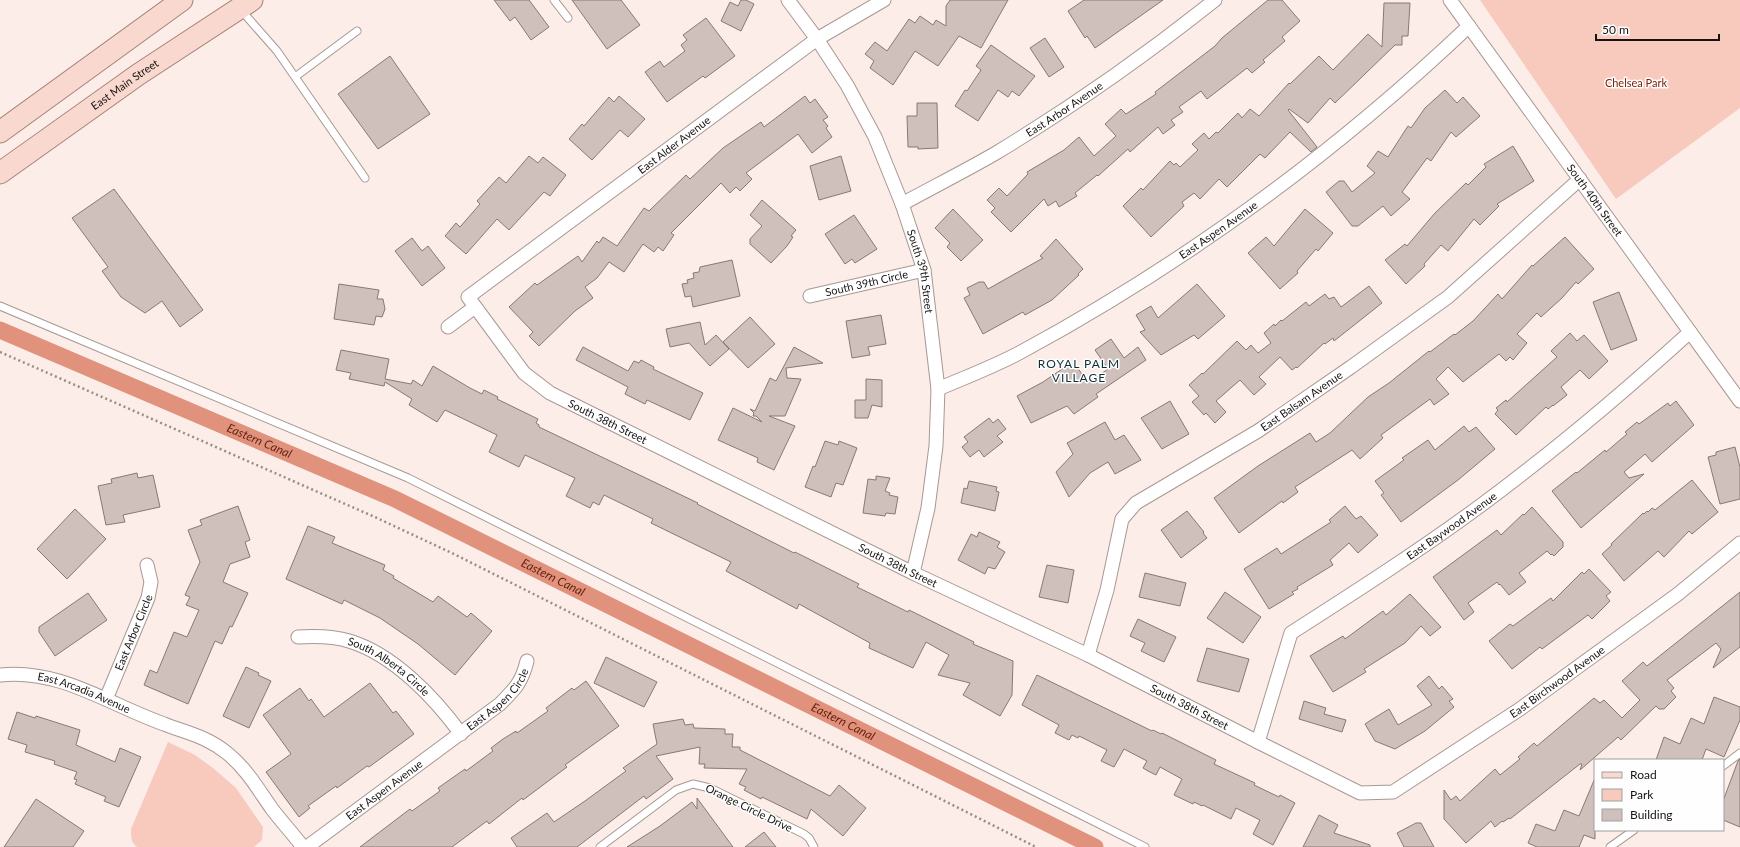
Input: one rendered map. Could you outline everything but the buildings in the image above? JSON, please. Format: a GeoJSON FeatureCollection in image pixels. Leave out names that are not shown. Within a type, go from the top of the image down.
{"type":"FeatureCollection","features":[{"type":"Feature","properties":{"kind":"main road"},"geometry":{"type":"LineString","coordinates":[[0,132],[182,0]]}},
{"type":"Feature","properties":{"kind":"main road","name":"East Main Street"},"geometry":{"type":"LineString","coordinates":[[0,173],[242,3]]}},
{"type":"Feature","properties":{"kind":"street","name":"South 39th Street"},"geometry":{"type":"LineString","coordinates":[[788,0],[817,39],[847,85],[875,137],[902,204],[924,270],[938,389],[936,446],[928,508],[913,573]]}},
{"type":"Feature","properties":{"kind":"street","name":"East Alder Avenue"},"geometry":{"type":"LineString","coordinates":[[448,327],[472,302],[817,39],[884,0]]}},
{"type":"Feature","properties":{"kind":"street","name":"East Arbor Avenue"},"geometry":{"type":"LineString","coordinates":[[902,204],[995,153],[1083,97],[1176,31],[1215,0]]}},
{"type":"Feature","properties":{"kind":"street","name":"South 40th Street"},"geometry":{"type":"LineString","coordinates":[[1450,0],[1740,401]]}},
{"type":"Feature","properties":{"kind":"street","name":"East Aspen Avenue"},"geometry":{"type":"LineString","coordinates":[[938,389],[1020,352],[1102,305],[1203,242],[1316,159],[1426,67],[1469,26]]}},
{"type":"Feature","properties":{"kind":"street","name":"East Balsam Avenue"},"geometry":{"type":"LineString","coordinates":[[1088,655],[1107,590],[1122,519],[1136,503],[1258,431],[1351,367],[1448,297],[1580,179]]}},
{"type":"Feature","properties":{"kind":"street","name":"South 39th Circle"},"geometry":{"type":"LineString","coordinates":[[810,296],[924,270]]}},
{"type":"Feature","properties":{"kind":"street","name":"South 38th Street"},"geometry":{"type":"LineString","coordinates":[[472,302],[524,373],[550,393],[913,573],[1088,655],[1258,742],[1360,792]]}},
{"type":"Feature","properties":{"kind":"street","name":"East Baywood Avenue"},"geometry":{"type":"LineString","coordinates":[[1258,742],[1291,633],[1392,568],[1480,506],[1585,424],[1690,332]]}},
{"type":"Feature","properties":{"kind":"street","name":"East Birchwood Avenue"},"geometry":{"type":"LineString","coordinates":[[1360,792],[1393,792],[1520,709],[1678,594],[1740,543]]}},
{"type":"Feature","properties":{"kind":"street","name":"East Arbor Circle"},"geometry":{"type":"LineString","coordinates":[[106,699],[148,598],[151,582],[147,565]]}},
{"type":"Feature","properties":{"kind":"street","name":"South Alberta Circle"},"geometry":{"type":"LineString","coordinates":[[298,637],[326,637],[338,639],[363,646],[374,652],[428,695],[461,734]]}},
{"type":"Feature","properties":{"kind":"street","name":"East Aspen Circle"},"geometry":{"type":"LineString","coordinates":[[461,734],[500,704],[516,689],[524,674],[527,661]]}},
{"type":"Feature","properties":{"kind":"street","name":"East Arcadia Avenue"},"geometry":{"type":"LineString","coordinates":[[0,675],[18,674],[41,676],[57,680],[106,699],[164,725],[200,736],[227,753],[251,778],[273,810],[303,847]]}},
{"type":"Feature","properties":{"kind":"street","name":"East Aspen Avenue"},"geometry":{"type":"LineString","coordinates":[[308,847],[461,734]]}},
{"type":"Feature","properties":{"kind":"lane"},"geometry":{"type":"LineString","coordinates":[[554,0],[568,18]]}},
{"type":"Feature","properties":{"kind":"lane"},"geometry":{"type":"LineString","coordinates":[[242,3],[366,178]]}},
{"type":"Feature","properties":{"kind":"lane"},"geometry":{"type":"LineString","coordinates":[[295,77],[357,32]]}},
{"type":"Feature","properties":{"kind":"lane"},"geometry":{"type":"LineString","coordinates":[[0,306],[408,478],[1145,847]]}},
{"type":"Feature","properties":{"kind":"lane"},"geometry":{"type":"LineString","coordinates":[[1724,765],[1740,753]]}},
{"type":"Feature","properties":{"kind":"lane","name":"Orange Circle Drive"},"geometry":{"type":"LineString","coordinates":[[600,847],[676,790],[693,784],[710,788],[804,834],[809,838],[814,847]]}},
{"type":"Feature","properties":{"kind":"lane"},"geometry":{"type":"LineString","coordinates":[[1610,847],[1633,831]]}},
{"type":"Feature","properties":{"kind":"path"},"geometry":{"type":"LineString","coordinates":[[0,352],[377,518],[477,566],[1036,847]]}},
{"type":"Feature","properties":{"kind":"green space","name":"Chelsea Park"},"geometry":{"type":"Polygon","coordinates":[[[1480,0],[1740,0],[1740,108],[1616,199],[1480,0]]]}},
{"type":"Feature","properties":{"kind":"green space"},"geometry":{"type":"Polygon","coordinates":[[[168,742],[195,755],[236,788],[263,827],[262,840],[254,847],[137,847],[135,845],[132,839],[131,829],[168,742]]]}},
{"type":"Feature","properties":{"kind":"waterway","name":"Eastern Canal"},"geometry":{"type":"LineString","coordinates":[[0,330],[395,499],[1095,847]]}},
{"type":"Feature","properties":{"kind":"district","name":"ROYAL PALM VILLAGE"},"geometry":{"type":"Point","coordinates":[1079,371]}}]}
